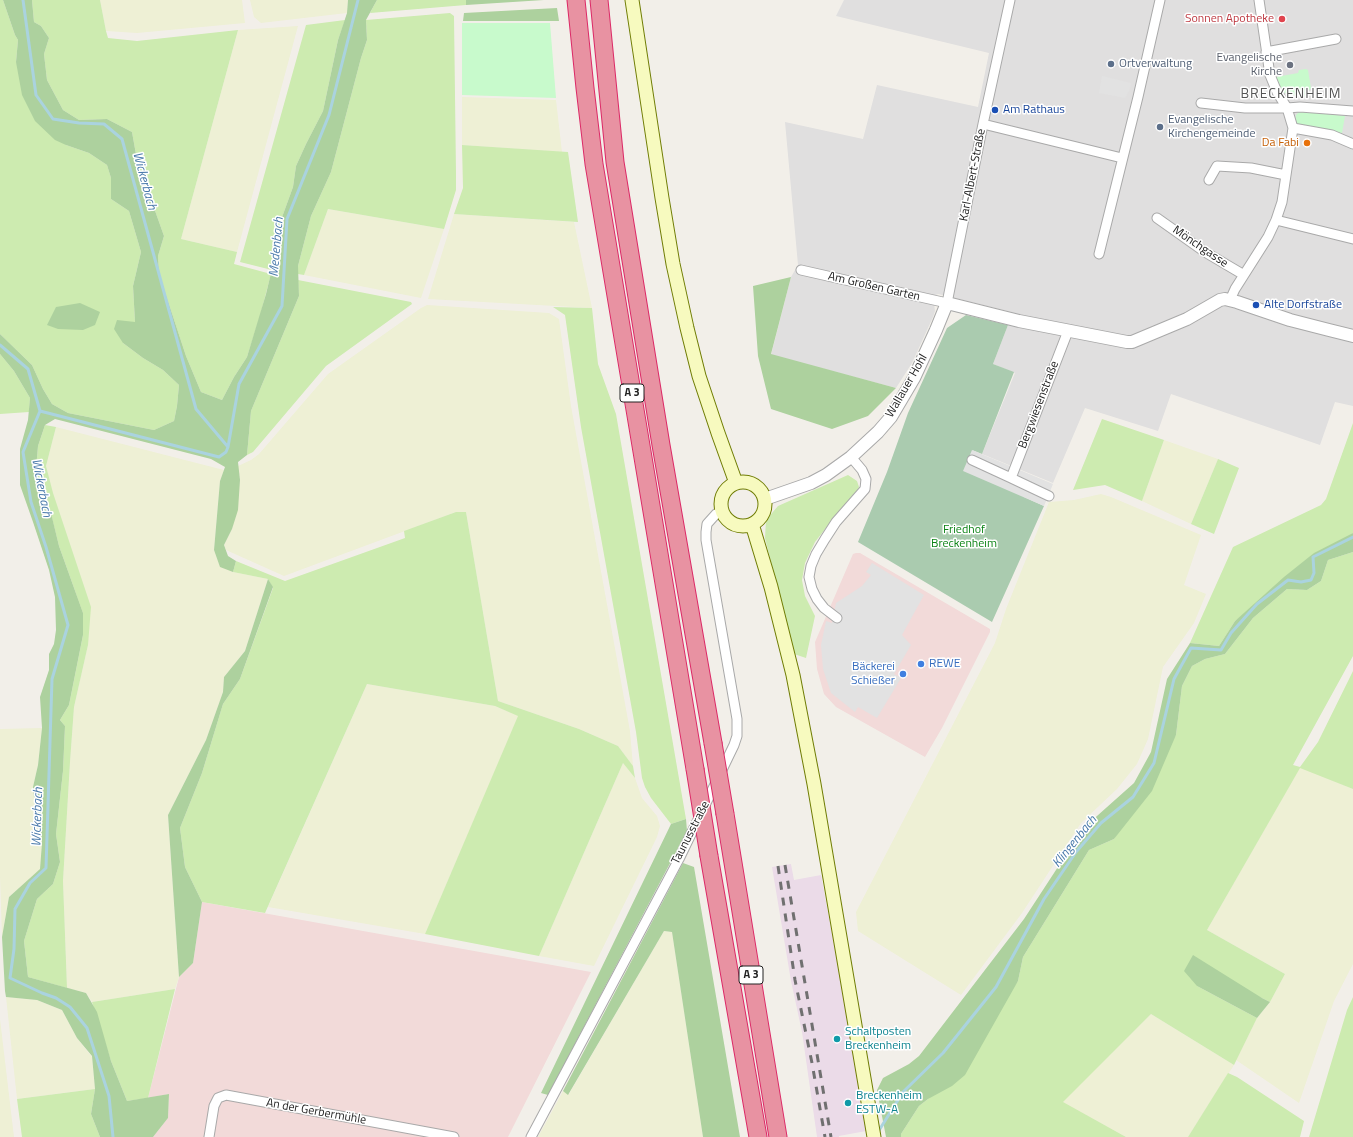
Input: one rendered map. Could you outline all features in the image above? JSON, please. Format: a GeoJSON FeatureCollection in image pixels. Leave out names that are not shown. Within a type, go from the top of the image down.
{"type":"FeatureCollection","features":[{"type":"Feature","properties":{"kind":"highway","name":"A 3"},"geometry":{"type":"LineString","coordinates":[[599,7],[615,162],[662,452],[713,743],[778,1137]]}},
{"type":"Feature","properties":{"kind":"highway","name":"A 3"},"geometry":{"type":"LineString","coordinates":[[577,8],[594,164],[709,856],[758,1137]]}},
{"type":"Feature","properties":{"kind":"main road"},"geometry":{"type":"LineString","coordinates":[[633,6],[662,198],[673,264],[685,321],[699,376],[736,483]]}},
{"type":"Feature","properties":{"kind":"main road"},"geometry":{"type":"LineString","coordinates":[[736,483],[750,483],[757,487],[762,492],[764,499],[765,507],[763,514],[752,524],[745,526],[731,522],[722,511],[721,505],[723,494],[736,483]]}},
{"type":"Feature","properties":{"kind":"main road"},"geometry":{"type":"LineString","coordinates":[[752,524],[771,586],[793,675],[814,784],[873,1134]]}},
{"type":"Feature","properties":{"kind":"street","name":"Karl-Albert-Straße"},"geometry":{"type":"LineString","coordinates":[[947,303],[1010,0]]}},
{"type":"Feature","properties":{"kind":"street"},"geometry":{"type":"LineString","coordinates":[[1099,254],[1138,97],[1160,0]]}},
{"type":"Feature","properties":{"kind":"street"},"geometry":{"type":"LineString","coordinates":[[1230,300],[1268,237],[1276,220],[1282,202],[1293,128],[1287,108],[1277,92],[1270,75],[1259,0]]}},
{"type":"Feature","properties":{"kind":"street"},"geometry":{"type":"LineString","coordinates":[[1266,52],[1336,39]]}},
{"type":"Feature","properties":{"kind":"street"},"geometry":{"type":"LineString","coordinates":[[1201,103],[1245,108],[1300,107],[1353,110]]}},
{"type":"Feature","properties":{"kind":"street"},"geometry":{"type":"LineString","coordinates":[[983,124],[1122,158]]}},
{"type":"Feature","properties":{"kind":"street"},"geometry":{"type":"LineString","coordinates":[[1293,128],[1332,135],[1353,144]]}},
{"type":"Feature","properties":{"kind":"street"},"geometry":{"type":"LineString","coordinates":[[1209,180],[1217,166],[1251,168],[1286,175]]}},
{"type":"Feature","properties":{"kind":"street","name":"Mönchgasse"},"geometry":{"type":"LineString","coordinates":[[1157,218],[1205,252],[1244,276]]}},
{"type":"Feature","properties":{"kind":"street"},"geometry":{"type":"LineString","coordinates":[[1276,220],[1353,239]]}},
{"type":"Feature","properties":{"kind":"street","name":"Am Großen Garten"},"geometry":{"type":"LineString","coordinates":[[801,270],[947,303]]}},
{"type":"Feature","properties":{"kind":"street"},"geometry":{"type":"LineString","coordinates":[[947,303],[1068,332],[1119,342],[1132,342],[1187,318],[1220,300],[1230,300],[1290,320],[1353,336]]}},
{"type":"Feature","properties":{"kind":"street","name":"Wallauer Hohl"},"geometry":{"type":"LineString","coordinates":[[851,457],[878,432],[891,417],[902,400],[924,356],[947,303]]}},
{"type":"Feature","properties":{"kind":"street","name":"Bergwiesenstraße"},"geometry":{"type":"LineString","coordinates":[[1011,478],[1068,332]]}},
{"type":"Feature","properties":{"kind":"street"},"geometry":{"type":"LineString","coordinates":[[764,499],[811,483],[826,475],[851,457],[862,470],[866,479],[865,489],[836,522],[811,566],[809,578],[812,589],[824,608],[837,618]]}},
{"type":"Feature","properties":{"kind":"street"},"geometry":{"type":"LineString","coordinates":[[972,460],[1049,496]]}},
{"type":"Feature","properties":{"kind":"street","name":"Taunusstraße"},"geometry":{"type":"LineString","coordinates":[[531,1137],[675,866],[728,758],[737,736],[737,719],[706,540],[708,524],[716,514],[722,511]]}},
{"type":"Feature","properties":{"kind":"street","name":"An der Gerbermühle"},"geometry":{"type":"LineString","coordinates":[[209,1137],[214,1106],[218,1098],[226,1095],[454,1137]]}},
{"type":"Feature","properties":{"kind":"shaded area"},"geometry":{"type":"Polygon","coordinates":[[[844,0],[1353,0],[1353,406],[1335,402],[1320,445],[1171,394],[1158,431],[1085,408],[1053,483],[982,454],[1015,373],[993,364],[1008,325],[1011,312],[938,294],[933,296],[935,311],[933,317],[912,363],[896,388],[771,355],[791,277],[798,265],[785,122],[863,139],[877,85],[978,107],[989,53],[836,16],[844,0]]]}},
{"type":"Feature","properties":{"kind":"shaded area"},"geometry":{"type":"Polygon","coordinates":[[[1102,76],[1131,83],[1125,98],[1099,93],[1102,76]]]}},
{"type":"Feature","properties":{"kind":"shaded area"},"geometry":{"type":"Polygon","coordinates":[[[972,450],[1053,484],[1044,506],[963,471],[972,450]]]}},
{"type":"Feature","properties":{"kind":"shaded area"},"geometry":{"type":"Polygon","coordinates":[[[860,553],[990,629],[990,632],[942,728],[925,757],[836,707],[824,694],[817,669],[815,642],[853,554],[860,553]]]}},
{"type":"Feature","properties":{"kind":"shaded area"},"geometry":{"type":"Polygon","coordinates":[[[872,563],[924,595],[902,635],[911,645],[894,674],[901,678],[877,718],[858,707],[855,712],[831,693],[823,669],[821,645],[826,621],[832,623],[836,603],[862,586],[871,575],[866,572],[872,563]]]}},
{"type":"Feature","properties":{"kind":"shaded area"},"geometry":{"type":"Polygon","coordinates":[[[791,864],[794,880],[821,875],[849,1025],[866,1131],[839,1137],[817,1137],[802,1032],[791,981],[772,867],[791,864]]]}},
{"type":"Feature","properties":{"kind":"shaded area"},"geometry":{"type":"Polygon","coordinates":[[[202,902],[591,972],[508,1137],[153,1137],[168,1118],[169,1094],[148,1098],[179,977],[193,963],[202,902]]]}},
{"type":"Feature","properties":{"kind":"green space"},"geometry":{"type":"Polygon","coordinates":[[[0,0],[3,0],[18,40],[16,62],[66,145],[89,153],[107,165],[111,178],[111,199],[129,211],[141,252],[133,286],[135,322],[123,343],[143,358],[163,370],[179,385],[174,421],[154,430],[68,413],[52,404],[32,365],[0,334],[0,0]]]}},
{"type":"Feature","properties":{"kind":"green space"},"geometry":{"type":"Polygon","coordinates":[[[3,0],[32,0],[34,22],[41,26],[49,38],[44,54],[47,80],[63,110],[79,120],[107,119],[132,132],[137,160],[164,236],[158,256],[159,274],[186,356],[201,392],[222,400],[247,357],[266,294],[272,269],[274,244],[293,187],[296,166],[323,111],[338,40],[347,13],[348,0],[377,0],[366,20],[367,40],[331,172],[311,216],[298,266],[299,296],[251,411],[247,455],[238,462],[240,480],[238,510],[232,529],[224,545],[228,556],[236,561],[233,572],[220,567],[214,550],[220,481],[225,467],[211,459],[55,419],[45,425],[38,446],[36,469],[42,499],[50,509],[59,546],[83,613],[83,635],[69,705],[60,720],[65,726],[63,771],[56,834],[60,862],[53,884],[37,899],[24,941],[28,977],[86,993],[97,1012],[111,1061],[127,1101],[169,1094],[168,1118],[153,1137],[100,1137],[91,1114],[95,1089],[92,1056],[77,1038],[62,1010],[37,1000],[6,997],[5,991],[2,937],[9,897],[40,869],[42,843],[35,808],[33,787],[38,765],[42,728],[40,697],[49,670],[49,654],[54,644],[56,630],[55,597],[49,570],[20,485],[20,449],[28,420],[30,398],[14,371],[0,354],[0,334],[32,365],[52,404],[68,413],[154,430],[174,421],[179,385],[163,370],[143,358],[123,343],[114,329],[117,320],[135,322],[133,286],[141,252],[129,211],[111,199],[111,178],[107,165],[89,153],[55,140],[35,121],[22,95],[16,62],[18,40],[3,0]]]}},
{"type":"Feature","properties":{"kind":"green space"},"geometry":{"type":"Polygon","coordinates":[[[32,0],[100,0],[108,38],[137,41],[238,30],[181,239],[237,252],[234,264],[271,274],[247,357],[222,400],[201,392],[186,356],[159,274],[158,256],[164,236],[137,160],[132,132],[107,119],[79,120],[63,110],[47,80],[44,54],[49,38],[41,26],[34,22],[32,0]]]}},
{"type":"Feature","properties":{"kind":"green space"},"geometry":{"type":"Polygon","coordinates":[[[100,0],[242,0],[245,23],[137,33],[106,31],[100,0]]]}},
{"type":"Feature","properties":{"kind":"green space"},"geometry":{"type":"Polygon","coordinates":[[[250,0],[348,0],[347,13],[261,23],[254,17],[250,0]]]}},
{"type":"Feature","properties":{"kind":"green space"},"geometry":{"type":"Polygon","coordinates":[[[377,0],[466,0],[466,5],[370,13],[377,0]]]}},
{"type":"Feature","properties":{"kind":"green space"},"geometry":{"type":"Polygon","coordinates":[[[466,0],[544,0],[466,5],[466,0]]]}},
{"type":"Feature","properties":{"kind":"green space"},"geometry":{"type":"Polygon","coordinates":[[[557,8],[559,21],[463,21],[464,13],[557,8]]]}},
{"type":"Feature","properties":{"kind":"green space"},"geometry":{"type":"Polygon","coordinates":[[[450,13],[454,16],[456,190],[444,229],[328,209],[304,275],[298,274],[298,266],[311,216],[331,172],[367,40],[366,20],[450,13]]]}},
{"type":"Feature","properties":{"kind":"green space"},"geometry":{"type":"Polygon","coordinates":[[[345,20],[338,40],[323,111],[296,166],[293,187],[274,244],[272,270],[240,262],[306,25],[345,20]]]}},
{"type":"Feature","properties":{"kind":"green space"},"geometry":{"type":"Polygon","coordinates":[[[462,23],[550,23],[556,98],[462,95],[462,23]]]}},
{"type":"Feature","properties":{"kind":"green space"},"geometry":{"type":"Polygon","coordinates":[[[298,26],[237,252],[181,239],[238,30],[298,26]]]}},
{"type":"Feature","properties":{"kind":"green space"},"geometry":{"type":"Polygon","coordinates":[[[1299,70],[1308,70],[1311,88],[1304,97],[1285,93],[1280,88],[1276,77],[1298,73],[1299,70]]]}},
{"type":"Feature","properties":{"kind":"green space"},"geometry":{"type":"Polygon","coordinates":[[[462,97],[556,100],[562,152],[462,145],[462,97]]]}},
{"type":"Feature","properties":{"kind":"green space"},"geometry":{"type":"Polygon","coordinates":[[[1300,111],[1345,116],[1342,133],[1298,125],[1295,120],[1296,115],[1300,111]]]}},
{"type":"Feature","properties":{"kind":"green space"},"geometry":{"type":"Polygon","coordinates":[[[462,145],[568,152],[578,222],[454,214],[463,188],[462,145]]]}},
{"type":"Feature","properties":{"kind":"green space"},"geometry":{"type":"Polygon","coordinates":[[[328,209],[444,229],[421,298],[304,275],[328,209]]]}},
{"type":"Feature","properties":{"kind":"green space"},"geometry":{"type":"Polygon","coordinates":[[[454,214],[574,222],[592,308],[428,299],[454,214]]]}},
{"type":"Feature","properties":{"kind":"green space"},"geometry":{"type":"Polygon","coordinates":[[[791,277],[771,354],[896,388],[868,416],[832,429],[771,409],[758,356],[753,286],[791,277]]]}},
{"type":"Feature","properties":{"kind":"green space"},"geometry":{"type":"Polygon","coordinates":[[[298,280],[411,302],[412,304],[326,366],[253,452],[247,455],[251,411],[299,296],[298,280]]]}},
{"type":"Feature","properties":{"kind":"green space"},"geometry":{"type":"Polygon","coordinates":[[[80,303],[100,312],[95,325],[83,330],[58,329],[47,325],[56,307],[80,303]]]}},
{"type":"Feature","properties":{"kind":"green space"},"geometry":{"type":"Polygon","coordinates":[[[427,305],[549,313],[559,319],[571,406],[630,731],[633,766],[618,746],[579,729],[498,701],[466,512],[456,512],[284,576],[226,550],[224,545],[232,529],[240,480],[238,466],[251,460],[259,454],[328,374],[427,305]]]}},
{"type":"Feature","properties":{"kind":"green space"},"geometry":{"type":"Polygon","coordinates":[[[553,307],[592,308],[598,364],[616,414],[686,819],[671,824],[651,798],[642,778],[636,732],[581,427],[565,315],[553,307]]]}},
{"type":"Feature","properties":{"kind":"green space","name":"Friedhof Breckenheim"},"geometry":{"type":"Polygon","coordinates":[[[966,315],[1008,325],[993,364],[1014,372],[982,454],[972,450],[1024,497],[1044,506],[992,622],[858,542],[887,472],[908,413],[947,328],[966,315]]]}},
{"type":"Feature","properties":{"kind":"green space"},"geometry":{"type":"Polygon","coordinates":[[[0,354],[14,371],[30,398],[29,412],[0,414],[0,354]]]}},
{"type":"Feature","properties":{"kind":"green space"},"geometry":{"type":"Polygon","coordinates":[[[1102,419],[1164,440],[1142,501],[1105,485],[1073,490],[1102,419]]]}},
{"type":"Feature","properties":{"kind":"green space"},"geometry":{"type":"Polygon","coordinates":[[[1353,423],[1353,533],[1235,621],[1219,646],[1190,643],[1233,547],[1321,505],[1326,499],[1353,423]]]}},
{"type":"Feature","properties":{"kind":"green space"},"geometry":{"type":"Polygon","coordinates":[[[45,425],[56,427],[46,466],[53,493],[91,607],[88,645],[74,707],[70,762],[63,881],[67,988],[28,977],[24,941],[37,899],[53,884],[60,862],[56,834],[63,771],[65,726],[60,720],[69,705],[83,635],[83,613],[59,546],[50,510],[42,499],[36,469],[38,446],[45,425]]]}},
{"type":"Feature","properties":{"kind":"green space"},"geometry":{"type":"Polygon","coordinates":[[[56,427],[224,470],[220,481],[214,550],[220,566],[233,572],[268,579],[245,651],[224,677],[223,692],[206,740],[168,815],[179,977],[175,989],[92,1002],[86,993],[67,988],[63,881],[70,762],[74,707],[88,645],[46,466],[56,427]]]}},
{"type":"Feature","properties":{"kind":"green space"},"geometry":{"type":"Polygon","coordinates":[[[1164,440],[1218,459],[1191,524],[1142,501],[1164,440]]]}},
{"type":"Feature","properties":{"kind":"green space"},"geometry":{"type":"Polygon","coordinates":[[[1218,459],[1239,468],[1214,534],[1191,524],[1218,459]]]}},
{"type":"Feature","properties":{"kind":"green space"},"geometry":{"type":"Polygon","coordinates":[[[848,475],[857,481],[859,487],[856,493],[840,510],[815,542],[805,563],[802,580],[805,596],[815,616],[806,658],[794,654],[765,538],[766,520],[778,506],[848,475]]]}},
{"type":"Feature","properties":{"kind":"green space"},"geometry":{"type":"Polygon","coordinates":[[[1101,494],[1201,535],[1184,585],[1206,594],[1194,623],[1163,667],[1148,739],[1137,764],[1117,789],[1081,823],[1022,913],[961,995],[858,931],[856,912],[995,643],[1006,609],[1049,502],[1074,500],[1101,494]]]}},
{"type":"Feature","properties":{"kind":"green space"},"geometry":{"type":"Polygon","coordinates":[[[456,512],[466,512],[498,701],[579,729],[618,746],[633,766],[635,778],[623,763],[539,956],[425,934],[518,716],[495,706],[367,684],[265,913],[202,902],[185,867],[180,828],[202,773],[223,704],[240,679],[273,588],[268,579],[233,572],[236,561],[285,581],[405,538],[404,531],[456,512]]]}},
{"type":"Feature","properties":{"kind":"green space"},"geometry":{"type":"Polygon","coordinates":[[[1353,533],[1353,552],[1328,560],[1321,581],[1307,590],[1287,589],[1253,618],[1225,654],[1205,659],[1192,666],[1182,686],[1176,735],[1152,791],[1114,839],[1089,850],[1023,957],[1018,981],[965,1075],[952,1086],[928,1099],[919,1106],[901,1134],[901,1137],[886,1137],[877,1090],[883,1078],[909,1064],[919,1056],[1024,919],[1069,850],[1088,824],[1134,783],[1151,752],[1167,679],[1190,643],[1219,646],[1235,621],[1284,577],[1314,553],[1353,533]]]}},
{"type":"Feature","properties":{"kind":"green space"},"geometry":{"type":"Polygon","coordinates":[[[1353,552],[1353,656],[1293,765],[1300,767],[1318,742],[1353,671],[1353,789],[1300,768],[1207,930],[1285,974],[1270,1002],[1262,998],[1197,986],[1257,1018],[1234,1065],[1151,1014],[1063,1102],[1126,1137],[901,1137],[901,1134],[919,1106],[928,1099],[1018,981],[1023,957],[1089,850],[1114,839],[1176,735],[1182,686],[1192,666],[1205,659],[1225,654],[1253,618],[1287,589],[1307,590],[1321,581],[1328,560],[1353,552]]]}},
{"type":"Feature","properties":{"kind":"green space"},"geometry":{"type":"Polygon","coordinates":[[[268,579],[273,587],[240,679],[223,704],[202,773],[180,828],[185,867],[202,902],[193,963],[179,977],[168,815],[206,740],[223,692],[224,677],[245,651],[268,579]]]}},
{"type":"Feature","properties":{"kind":"green space"},"geometry":{"type":"Polygon","coordinates":[[[367,684],[495,706],[519,716],[425,934],[268,907],[367,684]]]}},
{"type":"Feature","properties":{"kind":"green space"},"geometry":{"type":"Polygon","coordinates":[[[42,728],[38,765],[33,787],[35,808],[42,843],[40,869],[9,897],[2,937],[0,876],[0,729],[42,728]]]}},
{"type":"Feature","properties":{"kind":"green space"},"geometry":{"type":"Polygon","coordinates":[[[623,763],[635,778],[642,798],[657,816],[660,826],[657,837],[594,966],[539,956],[623,763]]]}},
{"type":"Feature","properties":{"kind":"green space"},"geometry":{"type":"Polygon","coordinates":[[[1300,767],[1353,789],[1353,964],[1334,1001],[1299,1103],[1236,1060],[1257,1018],[1270,1002],[1285,974],[1207,930],[1300,767]]]}},
{"type":"Feature","properties":{"kind":"green space"},"geometry":{"type":"Polygon","coordinates":[[[686,819],[687,831],[548,1095],[541,1093],[671,824],[686,819]]]}},
{"type":"Feature","properties":{"kind":"green space"},"geometry":{"type":"Polygon","coordinates":[[[683,863],[694,867],[740,1137],[703,1137],[672,932],[664,931],[568,1095],[563,1091],[683,863]]]}},
{"type":"Feature","properties":{"kind":"green space"},"geometry":{"type":"Polygon","coordinates":[[[664,931],[672,932],[703,1137],[538,1137],[563,1091],[569,1094],[664,931]]]}},
{"type":"Feature","properties":{"kind":"green space"},"geometry":{"type":"Polygon","coordinates":[[[1193,955],[1270,1002],[1257,1018],[1197,986],[1184,971],[1193,955]]]}},
{"type":"Feature","properties":{"kind":"green space"},"geometry":{"type":"Polygon","coordinates":[[[175,989],[148,1098],[127,1101],[111,1061],[92,1002],[175,989]]]}},
{"type":"Feature","properties":{"kind":"green space"},"geometry":{"type":"Polygon","coordinates":[[[6,997],[37,1000],[62,1010],[77,1038],[92,1057],[95,1089],[17,1099],[6,997]]]}},
{"type":"Feature","properties":{"kind":"green space"},"geometry":{"type":"Polygon","coordinates":[[[1353,997],[1353,1137],[1309,1137],[1347,1010],[1353,997]]]}},
{"type":"Feature","properties":{"kind":"green space"},"geometry":{"type":"Polygon","coordinates":[[[1151,1014],[1234,1065],[1188,1137],[1126,1137],[1062,1102],[1151,1014]]]}},
{"type":"Feature","properties":{"kind":"green space"},"geometry":{"type":"Polygon","coordinates":[[[0,1019],[14,1137],[0,1137],[0,1019]]]}},
{"type":"Feature","properties":{"kind":"green space"},"geometry":{"type":"Polygon","coordinates":[[[1228,1073],[1237,1077],[1304,1121],[1300,1137],[1188,1137],[1228,1073]]]}},
{"type":"Feature","properties":{"kind":"green space"},"geometry":{"type":"Polygon","coordinates":[[[95,1089],[91,1114],[100,1137],[22,1137],[17,1099],[95,1089]]]}},
{"type":"Feature","properties":{"kind":"waterway","name":"Wickerbach"},"geometry":{"type":"LineString","coordinates":[[23,0],[36,95],[53,119],[79,123],[104,124],[122,139],[196,409],[228,447],[226,452],[219,457],[40,411],[23,452],[31,502],[46,547],[68,625],[52,679],[46,868],[30,883],[15,909],[14,949],[10,978],[56,998],[70,1007],[87,1028],[109,1096],[113,1137]]}},
{"type":"Feature","properties":{"kind":"waterway","name":"Medenbach"},"geometry":{"type":"LineString","coordinates":[[228,447],[239,384],[282,306],[287,219],[329,115],[358,0]]}},
{"type":"Feature","properties":{"kind":"waterway"},"geometry":{"type":"LineString","coordinates":[[0,345],[28,369],[40,411]]}},
{"type":"Feature","properties":{"kind":"waterway","name":"Klingenbach"},"geometry":{"type":"LineString","coordinates":[[878,1132],[903,1092],[943,1053],[996,987],[1044,899],[1076,852],[1101,823],[1133,797],[1154,763],[1174,679],[1191,648],[1221,650],[1231,633],[1257,604],[1288,580],[1301,582],[1311,580],[1314,573],[1313,557],[1353,537]]}},
{"type":"Feature","properties":{"kind":"railway"},"geometry":{"type":"LineString","coordinates":[[785,865],[831,1137]]}},
{"type":"Feature","properties":{"kind":"railway"},"geometry":{"type":"LineString","coordinates":[[778,866],[795,980],[825,1137]]}},
{"type":"Feature","properties":{"kind":"place","name":"Sonnen Apotheke"},"geometry":{"type":"Point","coordinates":[1282,19]}},
{"type":"Feature","properties":{"kind":"place","name":"Ortverwaltung"},"geometry":{"type":"Point","coordinates":[1111,64]}},
{"type":"Feature","properties":{"kind":"place","name":"Evangelische Kirche"},"geometry":{"type":"Point","coordinates":[1290,65]}},
{"type":"Feature","properties":{"kind":"place","name":"Am Rathaus"},"geometry":{"type":"Point","coordinates":[995,110]}},
{"type":"Feature","properties":{"kind":"place","name":"Evangelische Kirchengemeinde"},"geometry":{"type":"Point","coordinates":[1160,127]}},
{"type":"Feature","properties":{"kind":"place","name":"Da Fabi"},"geometry":{"type":"Point","coordinates":[1307,143]}},
{"type":"Feature","properties":{"kind":"place","name":"Alte Dorfstraße"},"geometry":{"type":"Point","coordinates":[1256,305]}},
{"type":"Feature","properties":{"kind":"place","name":"REWE"},"geometry":{"type":"Point","coordinates":[921,664]}},
{"type":"Feature","properties":{"kind":"place","name":"Bäckerei Schießer"},"geometry":{"type":"Point","coordinates":[903,674]}},
{"type":"Feature","properties":{"kind":"place","name":"Schaltposten Breckenheim"},"geometry":{"type":"Point","coordinates":[837,1039]}},
{"type":"Feature","properties":{"kind":"place","name":"Breckenheim ESTW-A"},"geometry":{"type":"Point","coordinates":[848,1103]}},
{"type":"Feature","properties":{"kind":"district","name":"BRECKENHEIM"},"geometry":{"type":"Point","coordinates":[1291,95]}}]}
